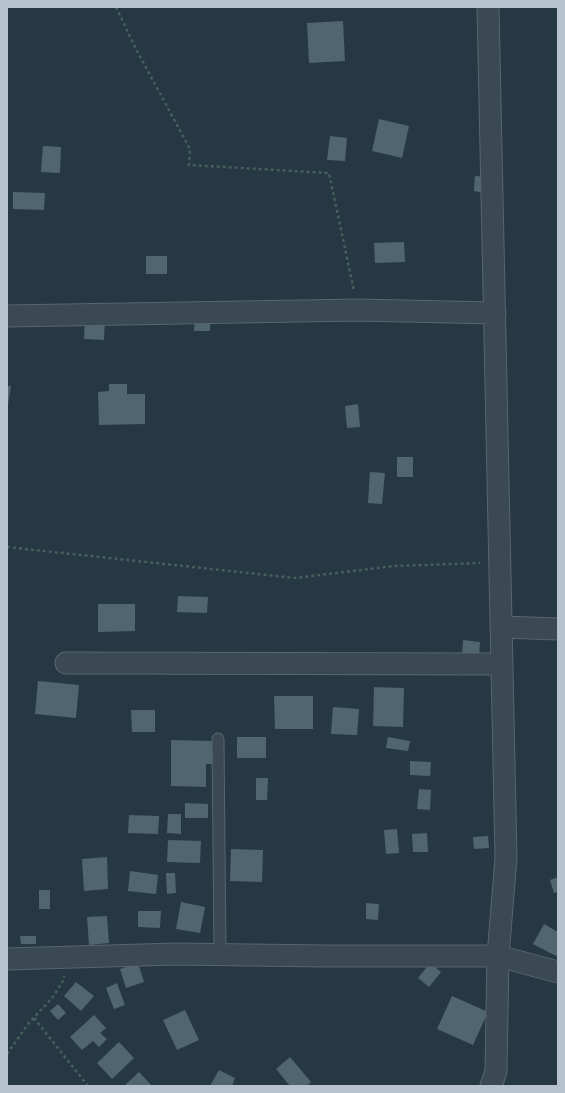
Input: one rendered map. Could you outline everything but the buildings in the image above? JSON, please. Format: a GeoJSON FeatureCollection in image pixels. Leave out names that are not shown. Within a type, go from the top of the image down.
{"type":"FeatureCollection","features":[{"type":"Feature","properties":{"kind":"street"},"geometry":{"type":"LineString","coordinates":[[488,7],[506,858],[498,956],[496,1071],[491,1086]]}},
{"type":"Feature","properties":{"kind":"street"},"geometry":{"type":"LineString","coordinates":[[7,316],[358,310],[495,313]]}},
{"type":"Feature","properties":{"kind":"street"},"geometry":{"type":"LineString","coordinates":[[502,627],[558,629]]}},
{"type":"Feature","properties":{"kind":"street"},"geometry":{"type":"LineString","coordinates":[[66,663],[502,664]]}},
{"type":"Feature","properties":{"kind":"street"},"geometry":{"type":"LineString","coordinates":[[7,959],[176,954],[498,956],[558,972]]}},
{"type":"Feature","properties":{"kind":"lane"},"geometry":{"type":"LineString","coordinates":[[218,739],[220,954]]}},
{"type":"Feature","properties":{"kind":"path"},"geometry":{"type":"LineString","coordinates":[[116,7],[136,50],[190,149],[189,165],[329,174],[358,310]]}},
{"type":"Feature","properties":{"kind":"path"},"geometry":{"type":"LineString","coordinates":[[7,547],[295,578],[394,566],[500,562]]}},
{"type":"Feature","properties":{"kind":"path"},"geometry":{"type":"LineString","coordinates":[[7,1054],[34,1018],[53,997],[64,979],[64,957]]}},
{"type":"Feature","properties":{"kind":"path"},"geometry":{"type":"LineString","coordinates":[[34,1018],[88,1086]]}}]}
